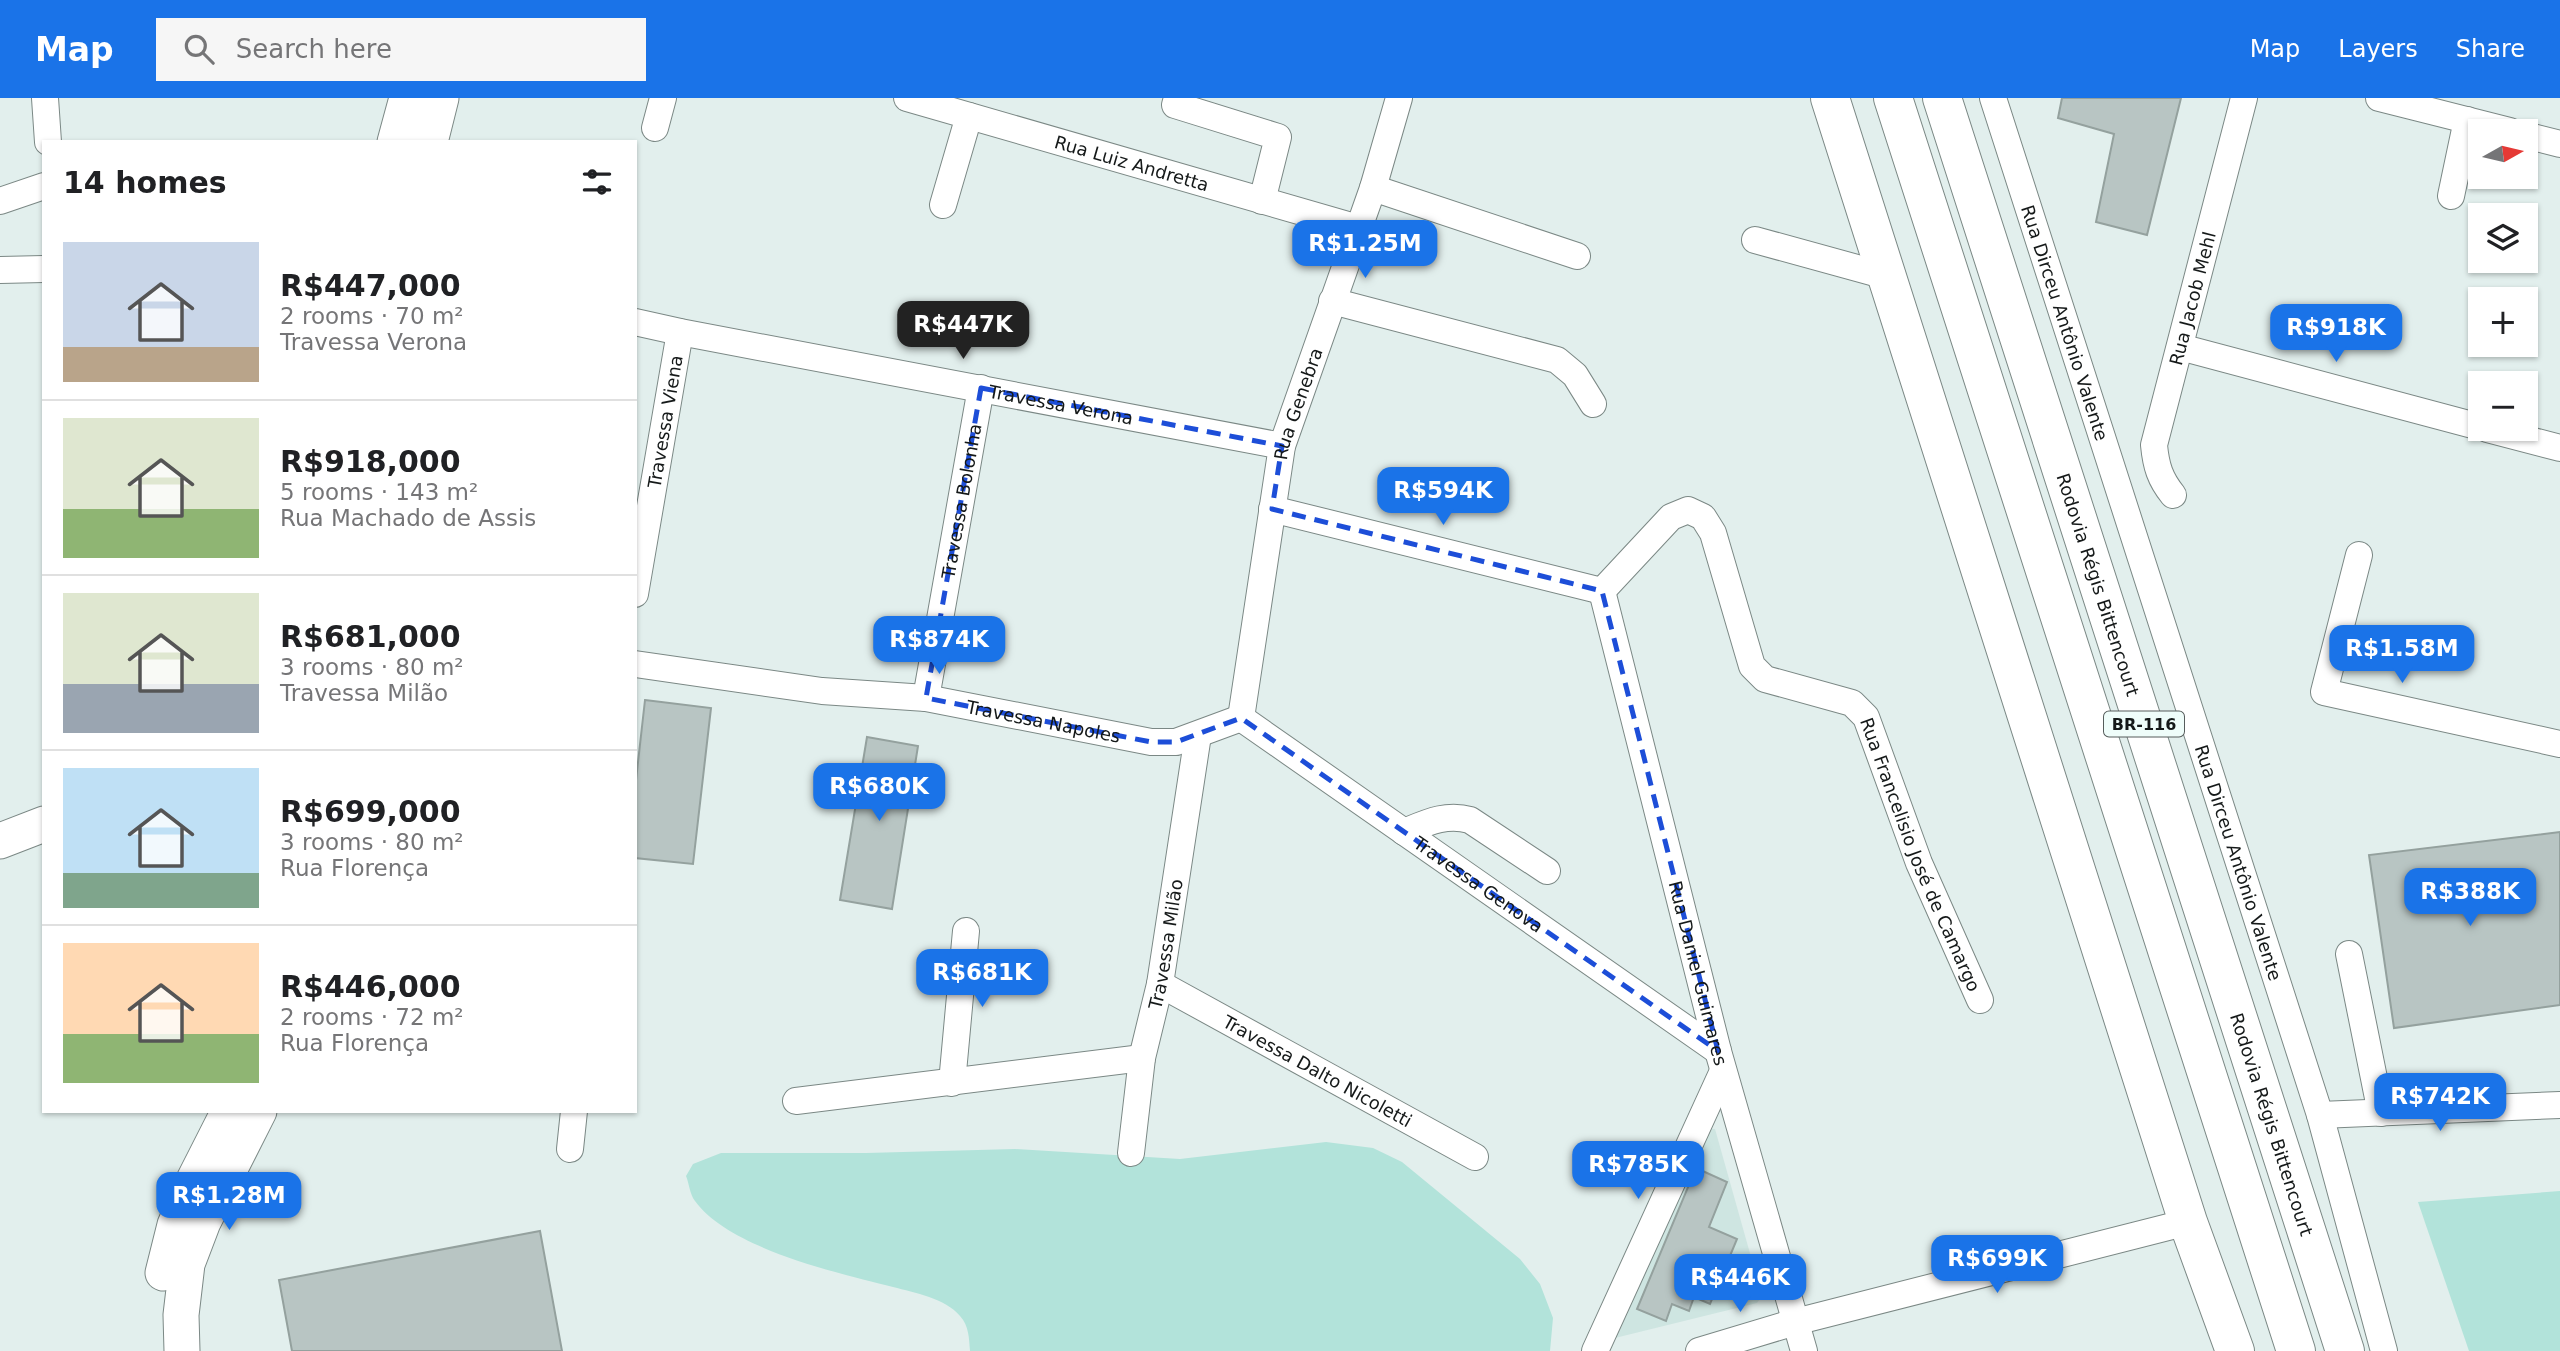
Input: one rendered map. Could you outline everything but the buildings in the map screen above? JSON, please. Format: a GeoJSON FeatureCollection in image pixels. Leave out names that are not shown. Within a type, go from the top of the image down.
{"type":"FeatureCollection","features":[{"type":"Feature","properties":{"kind":"highway"},"geometry":{"type":"LineString","coordinates":[[1830,98],[2188,1222],[2235,1351]]}},
{"type":"Feature","properties":{"kind":"highway"},"geometry":{"type":"LineString","coordinates":[[1877,98],[1912,158]]}},
{"type":"Feature","properties":{"kind":"highway","name":"BR-116"},"geometry":{"type":"LineString","coordinates":[[1893,98],[2296,1351]]}},
{"type":"Feature","properties":{"kind":"highway","name":"Rodovia Régis Bittencourt"},"geometry":{"type":"LineString","coordinates":[[1942,98],[2345,1351]]}},
{"type":"Feature","properties":{"kind":"main road"},"geometry":{"type":"LineString","coordinates":[[396,140],[407,98]]}},
{"type":"Feature","properties":{"kind":"main road"},"geometry":{"type":"LineString","coordinates":[[430,140],[441,98]]}},
{"type":"Feature","properties":{"kind":"main road"},"geometry":{"type":"LineString","coordinates":[[0,841],[42,825]]}},
{"type":"Feature","properties":{"kind":"main road"},"geometry":{"type":"LineString","coordinates":[[162,1351],[159,1334],[161,1279],[175,1225],[228,1113]]}},
{"type":"Feature","properties":{"kind":"main road"},"geometry":{"type":"LineString","coordinates":[[182,1351],[181,1315],[187,1264],[203,1222],[258,1113]]}},
{"type":"Feature","properties":{"kind":"street"},"geometry":{"type":"LineString","coordinates":[[45,98],[48,140]]}},
{"type":"Feature","properties":{"kind":"street"},"geometry":{"type":"LineString","coordinates":[[655,128],[663,98]]}},
{"type":"Feature","properties":{"kind":"street","name":"Rua Luiz Andretta"},"geometry":{"type":"LineString","coordinates":[[907,98],[1357,228]]}},
{"type":"Feature","properties":{"kind":"street"},"geometry":{"type":"LineString","coordinates":[[1177,98],[1175,105],[1278,138],[1262,201]]}},
{"type":"Feature","properties":{"kind":"street","name":"Rua Genebra"},"geometry":{"type":"LineString","coordinates":[[1241,719],[1282,446],[1373,188],[1399,98]]}},
{"type":"Feature","properties":{"kind":"street","name":"Rua Dirceu Antônio Valente"},"geometry":{"type":"LineString","coordinates":[[1993,98],[2320,1115],[2384,1351]]}},
{"type":"Feature","properties":{"kind":"street","name":"Rua Jacob Mehl"},"geometry":{"type":"LineString","coordinates":[[2173,495],[2162,482],[2156,468],[2154,445],[2244,98]]}},
{"type":"Feature","properties":{"kind":"street"},"geometry":{"type":"LineString","coordinates":[[2379,98],[2467,120],[2451,196]]}},
{"type":"Feature","properties":{"kind":"street"},"geometry":{"type":"LineString","coordinates":[[943,205],[969,116]]}},
{"type":"Feature","properties":{"kind":"street"},"geometry":{"type":"LineString","coordinates":[[2538,138],[2560,144]]}},
{"type":"Feature","properties":{"kind":"street"},"geometry":{"type":"LineString","coordinates":[[0,201],[42,187]]}},
{"type":"Feature","properties":{"kind":"street"},"geometry":{"type":"LineString","coordinates":[[1373,188],[1577,256]]}},
{"type":"Feature","properties":{"kind":"street"},"geometry":{"type":"LineString","coordinates":[[1755,240],[1886,276]]}},
{"type":"Feature","properties":{"kind":"street"},"geometry":{"type":"LineString","coordinates":[[0,270],[42,268]]}},
{"type":"Feature","properties":{"kind":"street"},"geometry":{"type":"LineString","coordinates":[[1332,301],[1557,360],[1575,375],[1593,404]]}},
{"type":"Feature","properties":{"kind":"street","name":"Travessa Verona"},"geometry":{"type":"LineString","coordinates":[[637,322],[1282,446]]}},
{"type":"Feature","properties":{"kind":"street","name":"Travessa Viena"},"geometry":{"type":"LineString","coordinates":[[637,582],[680,332]]}},
{"type":"Feature","properties":{"kind":"street"},"geometry":{"type":"LineString","coordinates":[[2179,346],[2468,424]]}},
{"type":"Feature","properties":{"kind":"street","name":"Travessa Bolonha"},"geometry":{"type":"LineString","coordinates":[[926,698],[981,388]]}},
{"type":"Feature","properties":{"kind":"street"},"geometry":{"type":"LineString","coordinates":[[2533,441],[2560,448]]}},
{"type":"Feature","properties":{"kind":"street"},"geometry":{"type":"LineString","coordinates":[[1272,509],[1602,591]]}},
{"type":"Feature","properties":{"kind":"street","name":"Rua Francelisio José de Camargo"},"geometry":{"type":"LineString","coordinates":[[1602,591],[1671,517],[1688,510],[1703,517],[1713,533],[1752,667],[1765,679],[1852,703],[1866,717],[1920,863],[1980,1000]]}},
{"type":"Feature","properties":{"kind":"street"},"geometry":{"type":"LineString","coordinates":[[2359,555],[2324,692],[2560,744]]}},
{"type":"Feature","properties":{"kind":"street","name":"Rua Daniel Guimares"},"geometry":{"type":"LineString","coordinates":[[1602,591],[1721,1061],[1804,1351]]}},
{"type":"Feature","properties":{"kind":"street","name":"Travessa Napoles"},"geometry":{"type":"LineString","coordinates":[[637,664],[822,691],[926,698],[1151,742],[1176,742],[1241,719]]}},
{"type":"Feature","properties":{"kind":"street","name":"Travessa Genova"},"geometry":{"type":"LineString","coordinates":[[1241,719],[1404,832],[1721,1061]]}},
{"type":"Feature","properties":{"kind":"street","name":"Travessa Milão"},"geometry":{"type":"LineString","coordinates":[[1131,1153],[1142,1058],[1160,984],[1198,735]]}},
{"type":"Feature","properties":{"kind":"street"},"geometry":{"type":"LineString","coordinates":[[1404,832],[1448,816],[1459,817],[1469,820],[1547,871]]}},
{"type":"Feature","properties":{"kind":"street"},"geometry":{"type":"LineString","coordinates":[[952,1083],[966,931]]}},
{"type":"Feature","properties":{"kind":"street"},"geometry":{"type":"LineString","coordinates":[[2349,954],[2381,1113]]}},
{"type":"Feature","properties":{"kind":"street","name":"Travessa Dalto Nicoletti"},"geometry":{"type":"LineString","coordinates":[[1160,984],[1475,1157]]}},
{"type":"Feature","properties":{"kind":"street"},"geometry":{"type":"LineString","coordinates":[[796,1101],[1142,1058]]}},
{"type":"Feature","properties":{"kind":"street"},"geometry":{"type":"LineString","coordinates":[[1595,1351],[1721,1061]]}},
{"type":"Feature","properties":{"kind":"street"},"geometry":{"type":"LineString","coordinates":[[2320,1115],[2560,1105]]}},
{"type":"Feature","properties":{"kind":"street"},"geometry":{"type":"LineString","coordinates":[[570,1149],[574,1113]]}},
{"type":"Feature","properties":{"kind":"street"},"geometry":{"type":"LineString","coordinates":[[1699,1351],[1795,1322],[2188,1222]]}},
{"type":"Feature","properties":{"kind":"highlighted area"},"geometry":{"type":"Polygon","coordinates":[[[981,388],[1282,446],[1272,509],[1602,591],[1718,1051],[1241,718],[1176,742],[1151,742],[926,698],[981,388]]]}},
{"type":"Feature","properties":{"kind":"shaded area"},"geometry":{"type":"Polygon","coordinates":[[[1705,1128],[1715,1129],[1762,1296],[1757,1303],[1615,1338],[1705,1128]]]}},
{"type":"Feature","properties":{"kind":"green space"},"geometry":{"type":"Polygon","coordinates":[[[1326,1142],[1373,1148],[1402,1162],[1520,1259],[1540,1284],[1553,1318],[1550,1351],[970,1351],[968,1332],[960,1316],[938,1300],[815,1266],[759,1246],[711,1218],[693,1198],[686,1176],[693,1164],[721,1153],[1015,1149],[1180,1159],[1326,1142]]]}},
{"type":"Feature","properties":{"kind":"green space"},"geometry":{"type":"Polygon","coordinates":[[[2560,1191],[2560,1351],[2469,1351],[2418,1202],[2560,1191]]]}}]}
